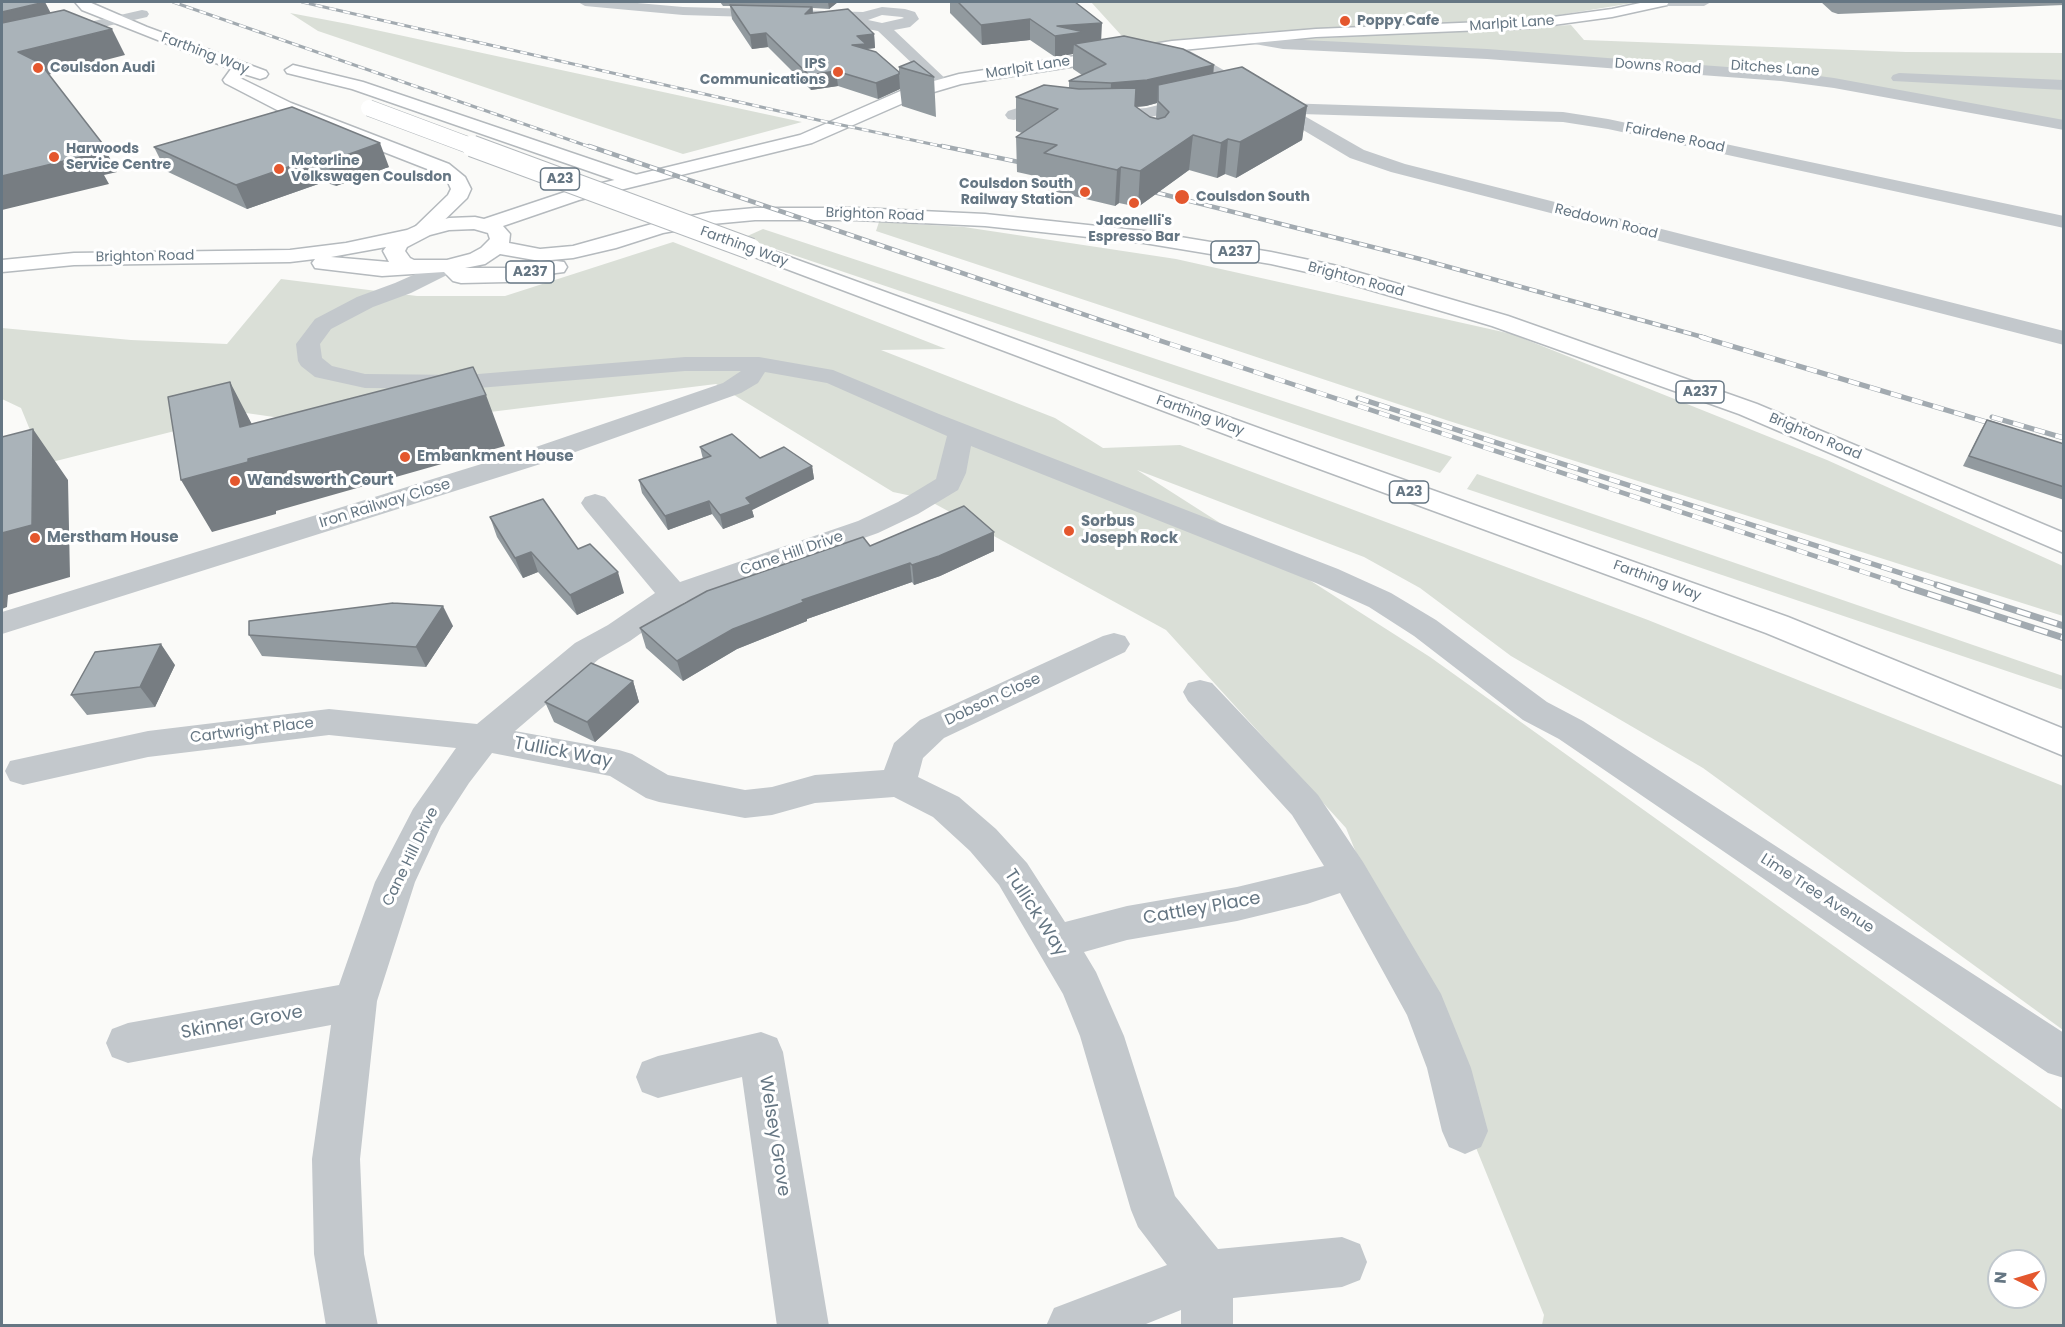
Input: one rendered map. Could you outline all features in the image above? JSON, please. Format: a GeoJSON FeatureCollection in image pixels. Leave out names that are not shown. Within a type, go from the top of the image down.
{"type":"FeatureCollection","features":[{"type":"Feature","properties":{"kind":"main road","name":"Farthing Way"},"geometry":{"type":"LineString","coordinates":[[82,2],[87,7],[240,68],[280,71]]}},
{"type":"Feature","properties":{"kind":"main road","name":"Farthing Way"},"geometry":{"type":"LineString","coordinates":[[106,2],[142,14],[348,101],[1244,432],[1777,625],[2064,743]]}},
{"type":"Feature","properties":{"kind":"main road","name":"Marlpit Lane"},"geometry":{"type":"LineString","coordinates":[[486,225],[572,196],[806,139],[911,93],[950,81],[1172,46],[1248,39],[1531,24],[1612,13],[1661,2]]}},
{"type":"Feature","properties":{"kind":"main road"},"geometry":{"type":"LineString","coordinates":[[240,68],[231,80],[285,107],[442,168],[455,177],[462,189],[457,198],[409,239],[396,257],[402,263],[414,266]]}},
{"type":"Feature","properties":{"kind":"main road","name":"A23"},"geometry":{"type":"LineString","coordinates":[[280,71],[357,85],[633,180]]}},
{"type":"Feature","properties":{"kind":"main road","name":"Brighton Road"},"geometry":{"type":"LineString","coordinates":[[496,247],[540,255],[573,252],[609,244],[659,228],[712,218],[755,214],[857,214],[985,220],[1144,237],[1270,258],[1325,270],[1500,321],[1748,409],[2064,543]]}},
{"type":"Feature","properties":{"kind":"main road","name":"Brighton Road"},"geometry":{"type":"LineString","coordinates":[[2,266],[85,258],[290,256],[409,239],[449,224],[486,225]]}},
{"type":"Feature","properties":{"kind":"main road"},"geometry":{"type":"LineString","coordinates":[[447,266],[477,259],[496,247],[501,240],[500,234],[486,225]]}},
{"type":"Feature","properties":{"kind":"main road","name":"Brighton Road"},"geometry":{"type":"LineString","coordinates":[[290,256],[327,264],[382,269],[447,266],[461,276],[507,275],[541,271],[594,257],[609,244]]}},
{"type":"Feature","properties":{"kind":"street"},"geometry":{"type":"LineString","coordinates":[[585,2],[717,13],[863,16],[860,21],[862,23],[885,16],[950,81]]}},
{"type":"Feature","properties":{"kind":"street"},"geometry":{"type":"LineString","coordinates":[[1661,2],[1704,2]]}},
{"type":"Feature","properties":{"kind":"street"},"geometry":{"type":"LineString","coordinates":[[2,46],[142,14]]}},
{"type":"Feature","properties":{"kind":"street","name":"Downs Road"},"geometry":{"type":"LineString","coordinates":[[1248,39],[1283,44],[1767,71],[2064,125]]}},
{"type":"Feature","properties":{"kind":"street","name":"Reddown Road"},"geometry":{"type":"LineString","coordinates":[[1172,46],[1357,154],[1427,178],[2064,338]]}},
{"type":"Feature","properties":{"kind":"street","name":"Ditches Lane"},"geometry":{"type":"LineString","coordinates":[[1767,71],[2064,85]]}},
{"type":"Feature","properties":{"kind":"street"},"geometry":{"type":"LineString","coordinates":[[1014,115],[1030,109],[1078,115],[1110,116],[1146,113],[1247,89]]}},
{"type":"Feature","properties":{"kind":"street","name":"Fairdene Road"},"geometry":{"type":"LineString","coordinates":[[1280,108],[1563,117],[1620,126],[2064,222]]}},
{"type":"Feature","properties":{"kind":"street"},"geometry":{"type":"LineString","coordinates":[[1143,133],[1146,113]]}},
{"type":"Feature","properties":{"kind":"street"},"geometry":{"type":"LineString","coordinates":[[365,302],[382,269],[409,239]]}},
{"type":"Feature","properties":{"kind":"street"},"geometry":{"type":"LineString","coordinates":[[447,266],[403,288],[365,302],[322,324],[308,344],[310,361],[324,372],[365,381],[466,382],[685,364],[759,364],[833,377],[961,432]]}},
{"type":"Feature","properties":{"kind":"street","name":"Iron Railway Close"},"geometry":{"type":"LineString","coordinates":[[2,623],[540,455],[732,388],[748,378],[759,364]]}},
{"type":"Feature","properties":{"kind":"street","name":"Cane Hill Drive"},"geometry":{"type":"LineString","coordinates":[[352,1326],[339,1254],[336,1159],[356,1001],[395,882],[426,819],[456,773],[484,738],[587,651],[619,633],[674,595],[868,527],[926,499],[948,484],[961,432]]}},
{"type":"Feature","properties":{"kind":"street","name":"Lime Tree Avenue"},"geometry":{"type":"LineString","coordinates":[[961,432],[1307,567],[1380,600],[1425,628],[1536,711],[1571,730],[2064,1058]]}},
{"type":"Feature","properties":{"kind":"street"},"geometry":{"type":"LineString","coordinates":[[595,503],[674,595]]}},
{"type":"Feature","properties":{"kind":"street","name":"Dobson Close"},"geometry":{"type":"LineString","coordinates":[[898,783],[907,752],[932,729],[1114,644]]}},
{"type":"Feature","properties":{"kind":"street"},"geometry":{"type":"LineString","coordinates":[[1200,692],[1305,805],[1349,873],[1426,1008],[1449,1068],[1465,1131]]}},
{"type":"Feature","properties":{"kind":"street","name":"Cartwright Place"},"geometry":{"type":"LineString","coordinates":[[23,771],[148,744],[328,722],[484,738]]}},
{"type":"Feature","properties":{"kind":"street","name":"Tullick Way"},"geometry":{"type":"LineString","coordinates":[[484,738],[619,764],[659,788],[745,804],[772,801],[815,789],[898,783],[946,807],[983,840],[1013,874],[1081,985],[1102,1036],[1155,1210],[1207,1275]]}},
{"type":"Feature","properties":{"kind":"street","name":"Cattley Place"},"geometry":{"type":"LineString","coordinates":[[1054,943],[1127,923],[1237,904],[1307,888],[1349,873]]}},
{"type":"Feature","properties":{"kind":"street","name":"Skinner Grove"},"geometry":{"type":"LineString","coordinates":[[128,1043],[356,1001]]}},
{"type":"Feature","properties":{"kind":"street","name":"Welsey Grove"},"geometry":{"type":"LineString","coordinates":[[658,1077],[761,1052],[802,1326]]}},
{"type":"Feature","properties":{"kind":"street"},"geometry":{"type":"LineString","coordinates":[[1072,1326],[1207,1275],[1342,1262]]}},
{"type":"Feature","properties":{"kind":"street"},"geometry":{"type":"LineString","coordinates":[[1207,1275],[1207,1326]]}},
{"type":"Feature","properties":{"kind":"shaded area"},"geometry":{"type":"Polygon","coordinates":[[[1091,2],[1639,2],[1541,18],[1262,32],[1131,46],[1091,2]]]}},
{"type":"Feature","properties":{"kind":"shaded area"},"geometry":{"type":"Polygon","coordinates":[[[290,13],[802,122],[683,154],[318,31],[290,13]]]}},
{"type":"Feature","properties":{"kind":"shaded area"},"geometry":{"type":"Polygon","coordinates":[[[1571,25],[1584,40],[1906,52],[2063,53],[2063,122],[1835,81],[1283,40],[1571,25]]]}},
{"type":"Feature","properties":{"kind":"shaded area"},"geometry":{"type":"Polygon","coordinates":[[[879,222],[964,227],[1176,259],[1512,334],[1827,460],[2063,566],[2063,616],[1446,420],[876,231],[879,222]]]}},
{"type":"Feature","properties":{"kind":"shaded area"},"geometry":{"type":"Polygon","coordinates":[[[763,229],[1452,457],[1440,473],[743,238],[763,229]]]}},
{"type":"Feature","properties":{"kind":"shaded area"},"geometry":{"type":"Polygon","coordinates":[[[673,242],[946,349],[881,350],[1055,418],[1103,448],[1180,445],[1648,620],[2063,786],[2063,1030],[1703,768],[1511,656],[1420,588],[1364,557],[1137,470],[1430,657],[2063,1110],[2063,1325],[1542,1325],[1544,1315],[1346,828],[1166,630],[926,499],[893,492],[716,384],[365,430],[246,413],[44,464],[21,408],[2,399],[2,328],[131,340],[227,344],[281,279],[417,296],[505,296],[673,242]]]}},
{"type":"Feature","properties":{"kind":"shaded area"},"geometry":{"type":"Polygon","coordinates":[[[1477,474],[2063,676],[2063,690],[1467,489],[1477,474]]]}},
{"type":"Feature","properties":{"kind":"building"},"geometry":{"type":"Polygon","coordinates":[[[2,2],[45,2],[2,12],[2,2]]]}},
{"type":"Feature","properties":{"kind":"building"},"geometry":{"type":"Polygon","coordinates":[[[958,2],[1075,2],[1102,23],[1057,26],[1084,32],[1055,36],[1030,19],[981,25],[958,2]]]}},
{"type":"Feature","properties":{"kind":"building"},"geometry":{"type":"Polygon","coordinates":[[[730,5],[812,7],[805,14],[848,9],[874,34],[857,36],[866,44],[852,45],[876,52],[899,74],[876,83],[836,71],[809,75],[766,33],[750,35],[730,5]]]}},
{"type":"Feature","properties":{"kind":"building"},"geometry":{"type":"Polygon","coordinates":[[[64,10],[112,29],[18,52],[40,63],[102,143],[88,146],[93,154],[2,176],[2,23],[64,10]]]}},
{"type":"Feature","properties":{"kind":"building"},"geometry":{"type":"Polygon","coordinates":[[[1124,36],[1183,49],[1214,65],[1147,80],[1111,83],[1069,81],[1106,64],[1074,44],[1124,36]]]}},
{"type":"Feature","properties":{"kind":"building"},"geometry":{"type":"Polygon","coordinates":[[[914,61],[934,77],[899,67],[914,61]]]}},
{"type":"Feature","properties":{"kind":"building"},"geometry":{"type":"Polygon","coordinates":[[[1242,67],[1307,106],[1240,142],[1228,139],[1221,143],[1193,135],[1140,171],[1121,167],[1117,170],[1044,153],[1057,145],[1016,137],[1058,109],[1016,97],[1044,85],[1079,89],[1136,88],[1135,106],[1150,117],[1158,119],[1165,117],[1169,112],[1158,101],[1158,85],[1242,67]]]}},
{"type":"Feature","properties":{"kind":"building"},"geometry":{"type":"Polygon","coordinates":[[[292,107],[380,143],[327,162],[314,158],[236,185],[154,147],[292,107]]]}},
{"type":"Feature","properties":{"kind":"building"},"geometry":{"type":"Polygon","coordinates":[[[473,367],[486,395],[248,459],[248,462],[181,480],[168,397],[230,382],[240,427],[473,367]]]}},
{"type":"Feature","properties":{"kind":"building"},"geometry":{"type":"Polygon","coordinates":[[[1987,420],[2064,444],[2064,487],[1969,456],[1987,420]]]}},
{"type":"Feature","properties":{"kind":"building"},"geometry":{"type":"Polygon","coordinates":[[[33,429],[32,525],[2,533],[2,437],[33,429]]]}},
{"type":"Feature","properties":{"kind":"building"},"geometry":{"type":"Polygon","coordinates":[[[732,434],[760,458],[784,447],[812,466],[746,498],[751,504],[720,515],[709,501],[665,516],[639,480],[711,456],[700,447],[732,434]]]}},
{"type":"Feature","properties":{"kind":"building"},"geometry":{"type":"Polygon","coordinates":[[[543,499],[578,549],[590,544],[618,572],[570,595],[531,552],[515,558],[490,517],[543,499]]]}},
{"type":"Feature","properties":{"kind":"building"},"geometry":{"type":"Polygon","coordinates":[[[964,506],[994,532],[939,556],[912,565],[910,563],[802,600],[804,602],[733,629],[677,661],[640,628],[707,591],[863,537],[870,546],[964,506]]]}},
{"type":"Feature","properties":{"kind":"building"},"geometry":{"type":"Polygon","coordinates":[[[393,603],[443,606],[416,647],[249,635],[249,621],[393,603]]]}},
{"type":"Feature","properties":{"kind":"building"},"geometry":{"type":"Polygon","coordinates":[[[161,644],[140,687],[71,695],[95,652],[161,644]]]}},
{"type":"Feature","properties":{"kind":"building"},"geometry":{"type":"Polygon","coordinates":[[[591,663],[633,681],[587,722],[545,702],[591,663]]]}},
{"type":"Feature","properties":{"kind":"railway"},"geometry":{"type":"LineString","coordinates":[[173,2],[593,148]]}},
{"type":"Feature","properties":{"kind":"railway"},"geometry":{"type":"LineString","coordinates":[[302,2],[950,148]]}},
{"type":"Feature","properties":{"kind":"railway"},"geometry":{"type":"LineString","coordinates":[[589,146],[1153,338]]}},
{"type":"Feature","properties":{"kind":"railway"},"geometry":{"type":"LineString","coordinates":[[942,146],[1033,165]]}},
{"type":"Feature","properties":{"kind":"railway"},"geometry":{"type":"LineString","coordinates":[[1142,189],[1420,259],[1706,338]]}},
{"type":"Feature","properties":{"kind":"railway"},"geometry":{"type":"LineString","coordinates":[[1149,337],[1906,586]]}},
{"type":"Feature","properties":{"kind":"railway"},"geometry":{"type":"LineString","coordinates":[[1701,337],[2000,426]]}},
{"type":"Feature","properties":{"kind":"railway"},"geometry":{"type":"LineString","coordinates":[[1358,398],[1941,586]]}},
{"type":"Feature","properties":{"kind":"railway"},"geometry":{"type":"LineString","coordinates":[[1992,417],[2064,438]]}},
{"type":"Feature","properties":{"kind":"railway"},"geometry":{"type":"LineString","coordinates":[[1901,585],[2064,638]]}},
{"type":"Feature","properties":{"kind":"railway"},"geometry":{"type":"LineString","coordinates":[[1937,585],[2064,626]]}},
{"type":"Feature","properties":{"kind":"place","name":"Poppy Cafe"},"geometry":{"type":"Point","coordinates":[1345,21]}},
{"type":"Feature","properties":{"kind":"place","name":"Coulsdon Audi"},"geometry":{"type":"Point","coordinates":[38,68]}},
{"type":"Feature","properties":{"kind":"place","name":"IPS Communications"},"geometry":{"type":"Point","coordinates":[838,72]}},
{"type":"Feature","properties":{"kind":"place","name":"Harwoods Service Centre"},"geometry":{"type":"Point","coordinates":[54,157]}},
{"type":"Feature","properties":{"kind":"place","name":"Motorline Volkswagen Coulsdon"},"geometry":{"type":"Point","coordinates":[279,169]}},
{"type":"Feature","properties":{"kind":"place","name":"Coulsdon South Railway Station"},"geometry":{"type":"Point","coordinates":[1085,192]}},
{"type":"Feature","properties":{"kind":"place","name":"Coulsdon South"},"geometry":{"type":"Point","coordinates":[1182,197]}},
{"type":"Feature","properties":{"kind":"place","name":"Jaconelli's Espresso Bar"},"geometry":{"type":"Point","coordinates":[1134,203]}},
{"type":"Feature","properties":{"kind":"place","name":"Embankment House"},"geometry":{"type":"Point","coordinates":[405,457]}},
{"type":"Feature","properties":{"kind":"place","name":"Wandsworth Court"},"geometry":{"type":"Point","coordinates":[235,481]}},
{"type":"Feature","properties":{"kind":"place","name":"Sorbus Joseph Rock"},"geometry":{"type":"Point","coordinates":[1069,531]}},
{"type":"Feature","properties":{"kind":"place","name":"Merstham House"},"geometry":{"type":"Point","coordinates":[35,538]}}]}
